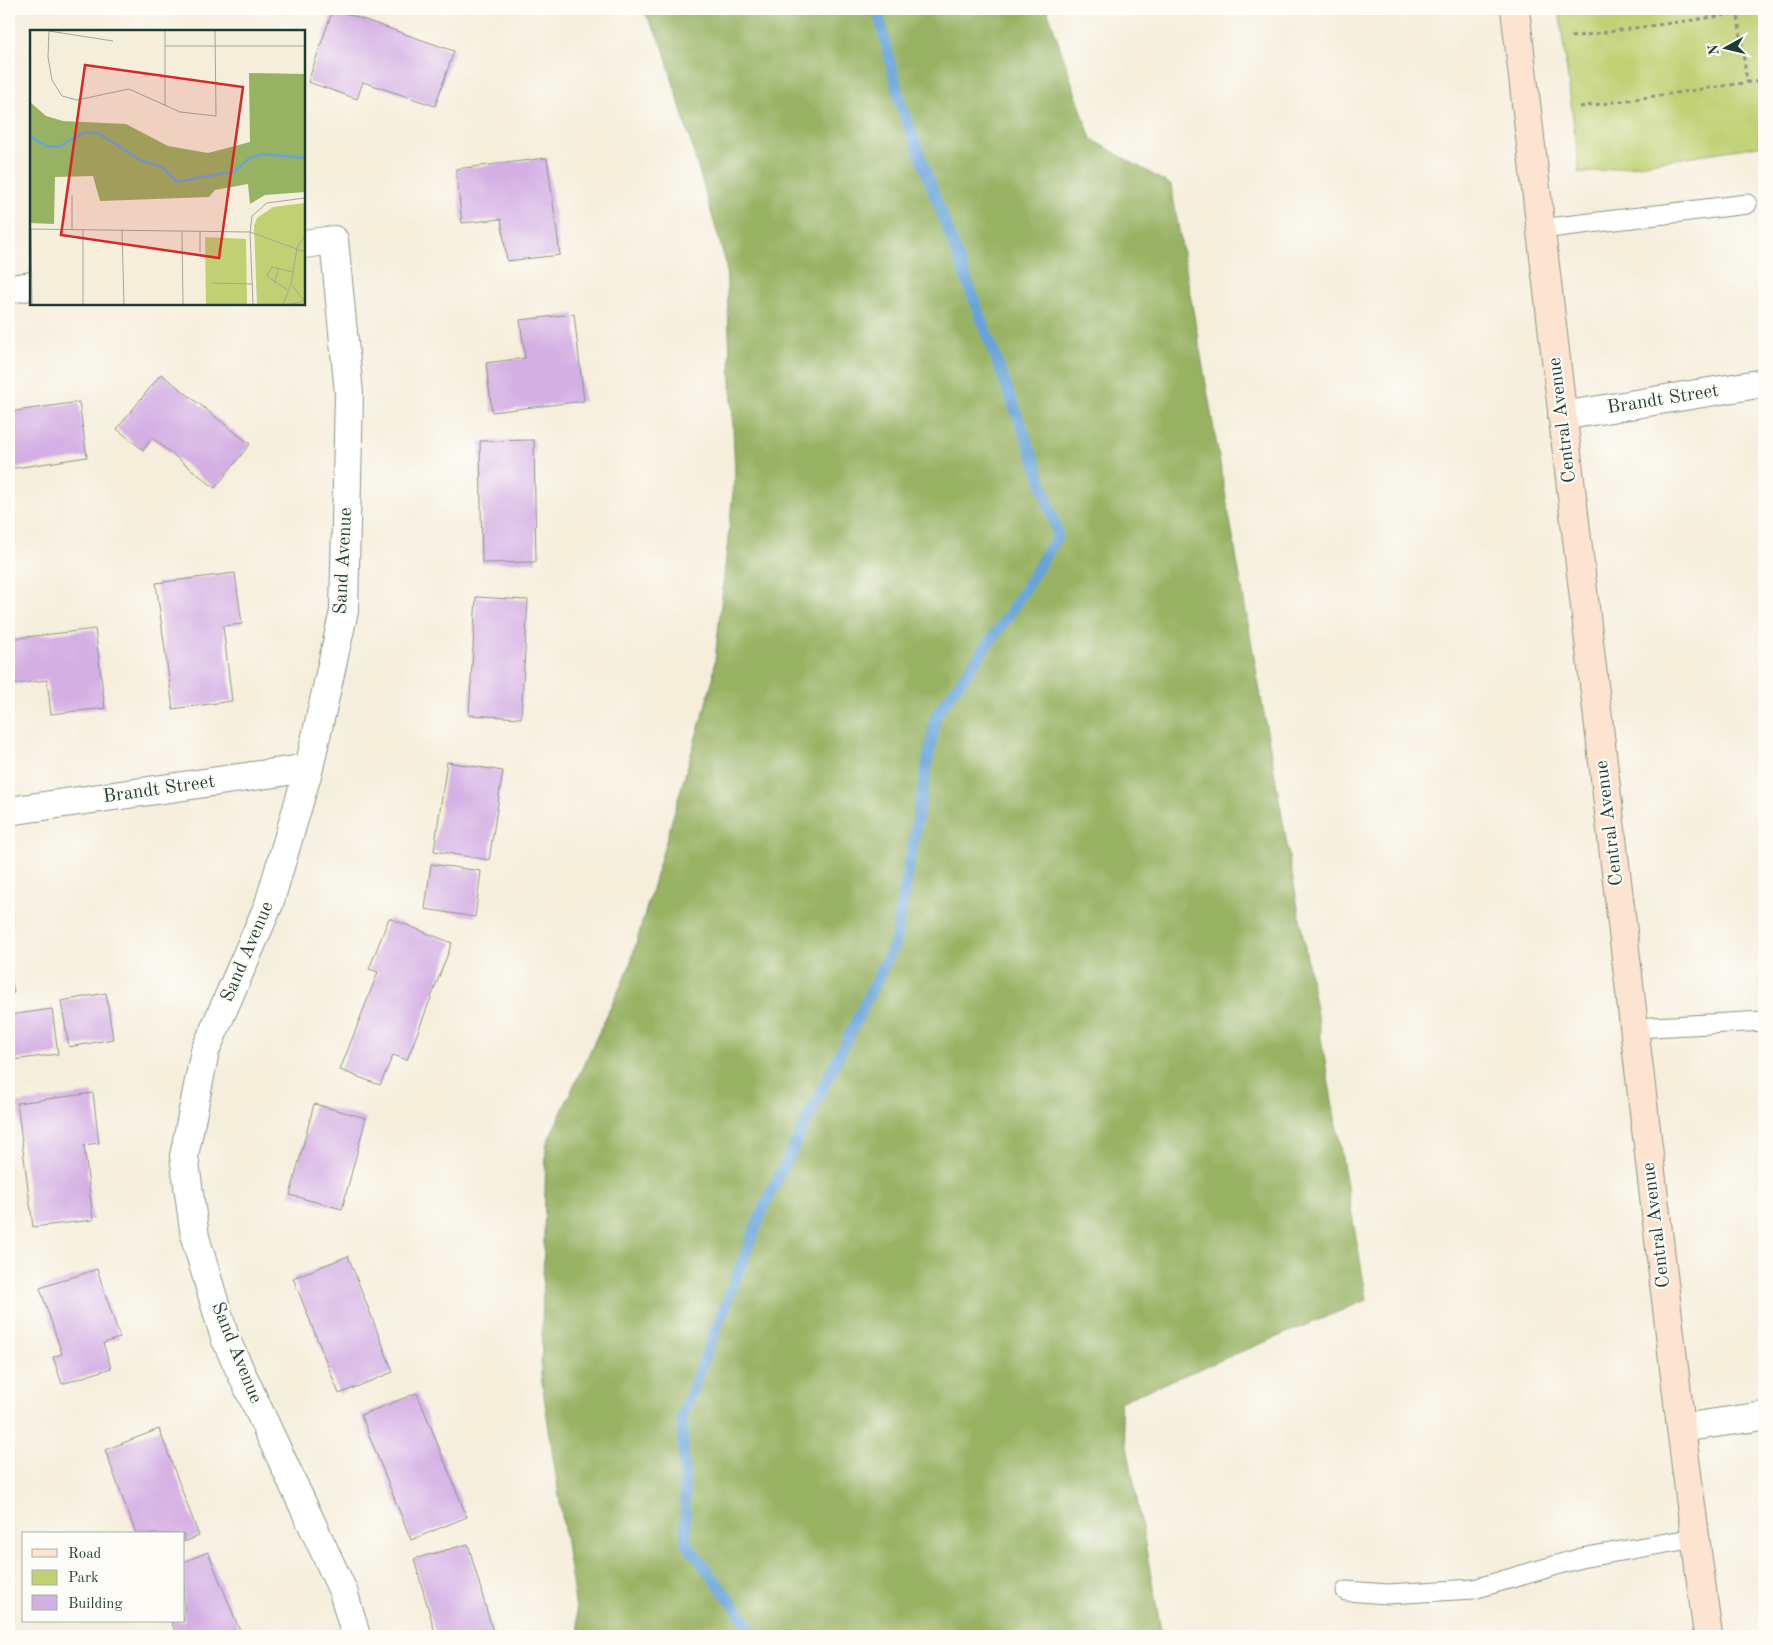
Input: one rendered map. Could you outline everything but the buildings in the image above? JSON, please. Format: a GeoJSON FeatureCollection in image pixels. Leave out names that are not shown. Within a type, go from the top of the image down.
{"type":"FeatureCollection","features":[{"type":"Feature","properties":{"kind":"main road","name":"Central Avenue"},"geometry":{"type":"LineString","coordinates":[[1515,9],[1681,1428],[1708,1636]]}},
{"type":"Feature","properties":{"kind":"street","name":"Sand Avenue"},"geometry":{"type":"LineString","coordinates":[[305,244],[334,240],[349,392],[344,611],[309,768],[269,904],[205,1051],[184,1156],[195,1237],[225,1338],[343,1591],[356,1636]]}},
{"type":"Feature","properties":{"kind":"street"},"geometry":{"type":"LineString","coordinates":[[9,289],[30,286]]}},
{"type":"Feature","properties":{"kind":"street","name":"Brandt Street"},"geometry":{"type":"LineString","coordinates":[[1562,416],[1764,384]]}},
{"type":"Feature","properties":{"kind":"street","name":"Brandt Street"},"geometry":{"type":"LineString","coordinates":[[9,811],[309,768]]}},
{"type":"Feature","properties":{"kind":"street"},"geometry":{"type":"LineString","coordinates":[[1681,1428],[1764,1416]]}},
{"type":"Feature","properties":{"kind":"lane"},"geometry":{"type":"LineString","coordinates":[[1541,229],[1747,204]]}},
{"type":"Feature","properties":{"kind":"lane"},"geometry":{"type":"LineString","coordinates":[[1634,1028],[1764,1022]]}},
{"type":"Feature","properties":{"kind":"lane"},"geometry":{"type":"LineString","coordinates":[[1346,1591],[1388,1594],[1474,1589],[1581,1558],[1695,1538]]}},
{"type":"Feature","properties":{"kind":"path"},"geometry":{"type":"LineString","coordinates":[[1571,37],[1737,11],[1764,10]]}},
{"type":"Feature","properties":{"kind":"path"},"geometry":{"type":"LineString","coordinates":[[1737,11],[1747,82]]}},
{"type":"Feature","properties":{"kind":"path"},"geometry":{"type":"LineString","coordinates":[[1580,107],[1764,80]]}},
{"type":"Feature","properties":{"kind":"green space"},"geometry":{"type":"Polygon","coordinates":[[[643,9],[1047,9],[1091,139],[1171,185],[1367,1300],[1119,1402],[1162,1636],[580,1636],[541,1376],[546,1145],[629,968],[713,679],[735,474],[726,263],[662,44],[643,9]]]}},
{"type":"Feature","properties":{"kind":"green space"},"geometry":{"type":"Polygon","coordinates":[[[1559,9],[1764,9],[1764,145],[1580,174],[1559,9]]]}},
{"type":"Feature","properties":{"kind":"waterway"},"geometry":{"type":"LineString","coordinates":[[757,1636],[686,1543],[682,1416],[764,1206],[895,943],[936,715],[1006,619],[1058,535],[1037,468],[901,105],[877,9]]}}]}
